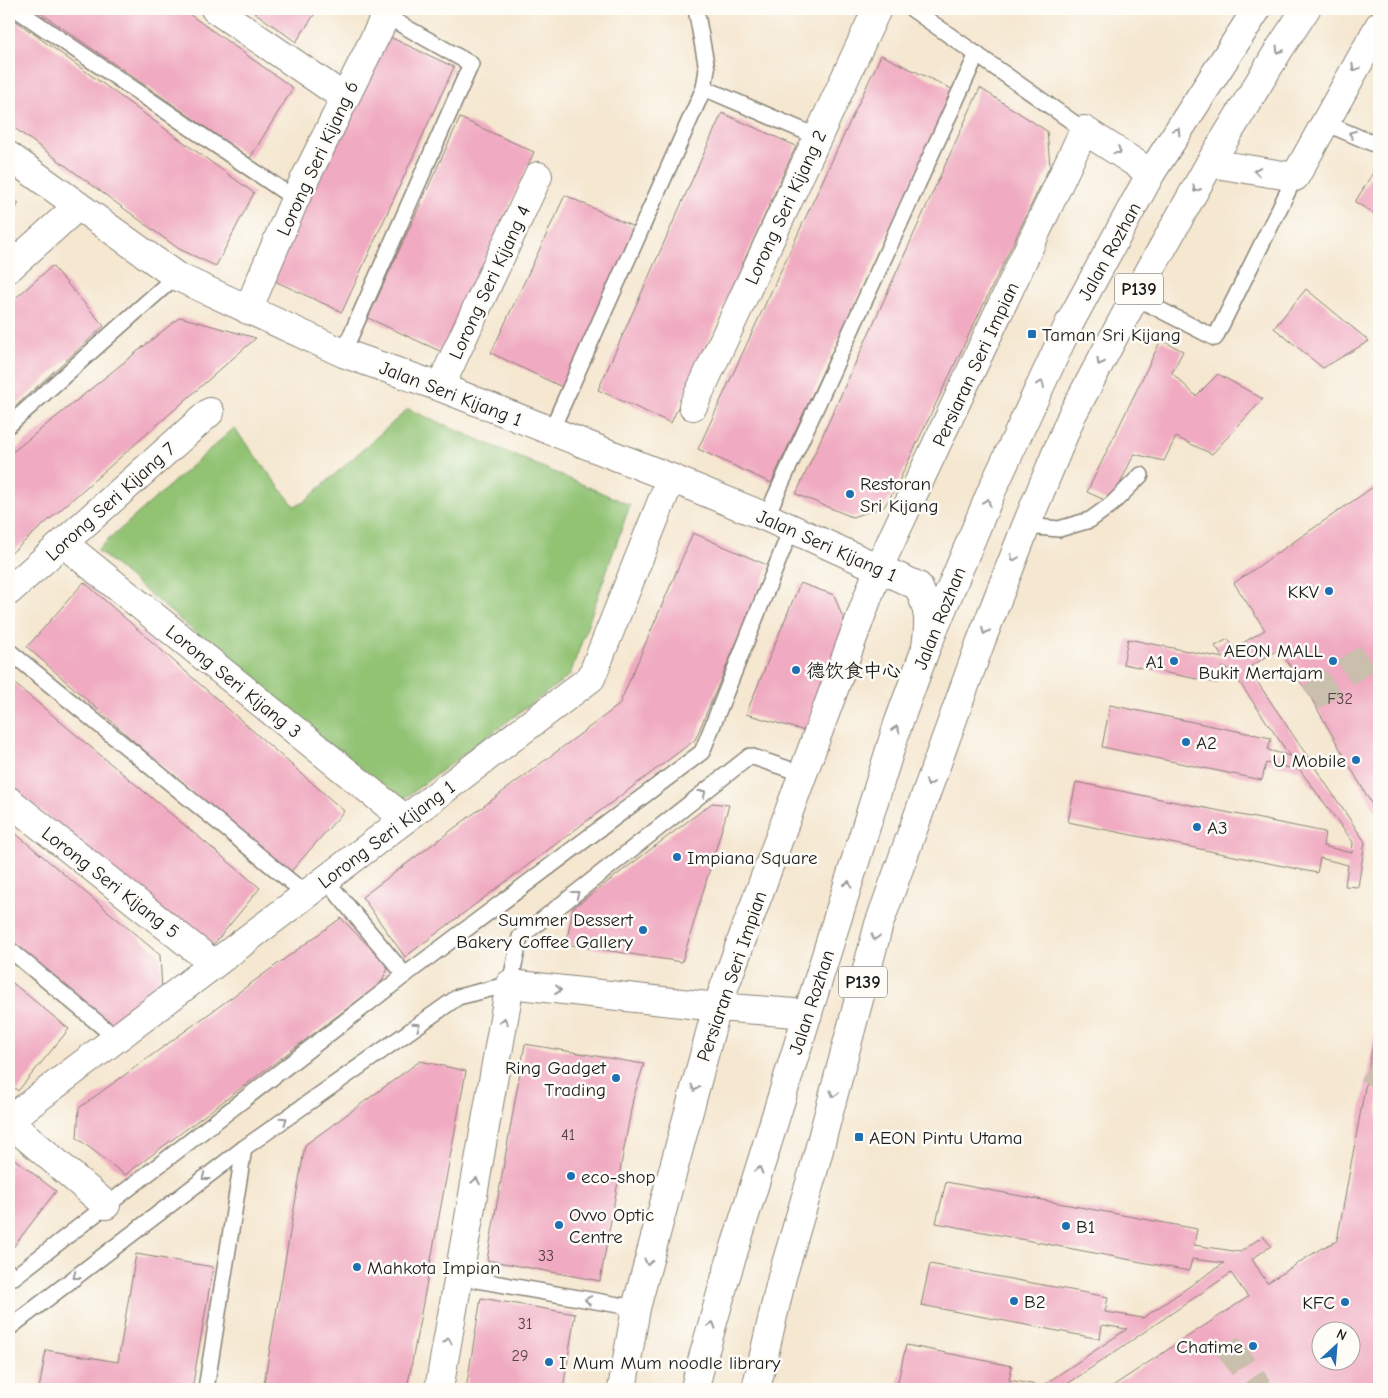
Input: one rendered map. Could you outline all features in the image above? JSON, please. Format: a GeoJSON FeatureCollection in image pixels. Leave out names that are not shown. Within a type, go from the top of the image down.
{"type":"FeatureCollection","features":[{"type":"Feature","properties":{"kind":"street"},"geometry":{"type":"LineString","coordinates":[[215,9],[345,98]]}},
{"type":"Feature","properties":{"kind":"street","name":"Lorong Seri Kijang 2"},"geometry":{"type":"LineString","coordinates":[[693,406],[877,9]]}},
{"type":"Feature","properties":{"kind":"street","name":"Jalan Rozhan"},"geometry":{"type":"LineString","coordinates":[[695,1389],[726,1276],[898,724],[926,648],[1000,472],[1069,324],[1151,173],[1256,9]]}},
{"type":"Feature","properties":{"kind":"street","name":"P139"},"geometry":{"type":"LineString","coordinates":[[756,1389],[782,1277],[812,1176],[879,924],[981,641],[1026,526],[1072,415],[1134,297],[1210,164],[1280,48],[1306,9]]}},
{"type":"Feature","properties":{"kind":"street","name":"Lorong Seri Kijang 6"},"geometry":{"type":"LineString","coordinates":[[248,310],[295,199],[388,13]]}},
{"type":"Feature","properties":{"kind":"street"},"geometry":{"type":"LineString","coordinates":[[1210,164],[1294,177],[1379,26]]}},
{"type":"Feature","properties":{"kind":"street"},"geometry":{"type":"LineString","coordinates":[[1084,130],[1151,173]]}},
{"type":"Feature","properties":{"kind":"street","name":"Persiaran Seri Impian"},"geometry":{"type":"LineString","coordinates":[[622,1389],[636,1308],[717,1007],[802,774],[879,567],[1084,130]]}},
{"type":"Feature","properties":{"kind":"street","name":"Jalan Seri Kijang 1"},"geometry":{"type":"LineString","coordinates":[[9,156],[176,276],[344,353],[440,387],[671,478],[766,517],[918,586],[928,613],[929,627],[926,648]]}},
{"type":"Feature","properties":{"kind":"street","name":"Lorong Seri Kijang 4"},"geometry":{"type":"LineString","coordinates":[[440,387],[538,176]]}},
{"type":"Feature","properties":{"kind":"street"},"geometry":{"type":"LineString","coordinates":[[9,268],[78,206]]}},
{"type":"Feature","properties":{"kind":"street","name":"Lorong Seri Kijang 7"},"geometry":{"type":"LineString","coordinates":[[9,591],[210,412]]}},
{"type":"Feature","properties":{"kind":"street","name":"Lorong Seri Kijang 1"},"geometry":{"type":"LineString","coordinates":[[9,1121],[591,678],[671,478]]}},
{"type":"Feature","properties":{"kind":"street","name":"Lorong Seri Kijang 3"},"geometry":{"type":"LineString","coordinates":[[63,542],[405,819]]}},
{"type":"Feature","properties":{"kind":"street","name":"Jalan Seri Kijang 1"},"geometry":{"type":"LineString","coordinates":[[918,586],[948,574],[961,564]]}},
{"type":"Feature","properties":{"kind":"street","name":"Lorong Seri Kijang 5"},"geometry":{"type":"LineString","coordinates":[[9,801],[214,964]]}},
{"type":"Feature","properties":{"kind":"street"},"geometry":{"type":"LineString","coordinates":[[440,1389],[510,984],[717,1007],[808,1014]]}},
{"type":"Feature","properties":{"kind":"street"},"geometry":{"type":"LineString","coordinates":[[9,1121],[106,1205]]}},
{"type":"Feature","properties":{"kind":"lane"},"geometry":{"type":"LineString","coordinates":[[16,9],[295,199]]}},
{"type":"Feature","properties":{"kind":"lane"},"geometry":{"type":"LineString","coordinates":[[551,431],[704,88],[707,69],[696,9]]}},
{"type":"Feature","properties":{"kind":"lane"},"geometry":{"type":"LineString","coordinates":[[912,9],[1084,130]]}},
{"type":"Feature","properties":{"kind":"lane"},"geometry":{"type":"LineString","coordinates":[[344,353],[471,64],[388,13]]}},
{"type":"Feature","properties":{"kind":"lane"},"geometry":{"type":"LineString","coordinates":[[766,517],[977,54]]}},
{"type":"Feature","properties":{"kind":"lane"},"geometry":{"type":"LineString","coordinates":[[704,88],[818,136]]}},
{"type":"Feature","properties":{"kind":"lane"},"geometry":{"type":"LineString","coordinates":[[1325,123],[1379,146]]}},
{"type":"Feature","properties":{"kind":"lane"},"geometry":{"type":"LineString","coordinates":[[1134,297],[1215,338],[1294,177]]}},
{"type":"Feature","properties":{"kind":"lane"},"geometry":{"type":"LineString","coordinates":[[9,425],[176,276]]}},
{"type":"Feature","properties":{"kind":"lane"},"geometry":{"type":"LineString","coordinates":[[1026,526],[1059,529],[1090,520],[1112,504],[1141,475]]}},
{"type":"Feature","properties":{"kind":"lane"},"geometry":{"type":"LineString","coordinates":[[9,1272],[14,1277],[405,975],[702,752],[792,529]]}},
{"type":"Feature","properties":{"kind":"lane"},"geometry":{"type":"LineString","coordinates":[[9,651],[316,887],[405,975]]}},
{"type":"Feature","properties":{"kind":"lane"},"geometry":{"type":"LineString","coordinates":[[9,1328],[244,1148],[458,997],[510,984],[520,938],[750,756],[802,774]]}},
{"type":"Feature","properties":{"kind":"lane"},"geometry":{"type":"LineString","coordinates":[[9,949],[116,1038]]}},
{"type":"Feature","properties":{"kind":"lane"},"geometry":{"type":"LineString","coordinates":[[206,1389],[244,1148]]}},
{"type":"Feature","properties":{"kind":"lane"},"geometry":{"type":"LineString","coordinates":[[459,1277],[636,1308]]}},
{"type":"Feature","properties":{"kind":"green space"},"geometry":{"type":"Polygon","coordinates":[[[408,409],[630,505],[570,675],[398,803],[97,550],[234,428],[294,506],[304,502],[408,409]]]}},
{"type":"Feature","properties":{"kind":"building"},"geometry":{"type":"Polygon","coordinates":[[[35,9],[182,9],[293,88],[250,158],[35,9]]]}},
{"type":"Feature","properties":{"kind":"building"},"geometry":{"type":"Polygon","coordinates":[[[250,9],[318,9],[296,42],[250,9]]]}},
{"type":"Feature","properties":{"kind":"building"},"geometry":{"type":"Polygon","coordinates":[[[9,16],[254,193],[216,266],[179,249],[9,124],[9,16]]]}},
{"type":"Feature","properties":{"kind":"building"},"geometry":{"type":"Polygon","coordinates":[[[379,32],[454,67],[342,312],[266,277],[379,32]]]}},
{"type":"Feature","properties":{"kind":"building"},"geometry":{"type":"Polygon","coordinates":[[[881,55],[954,90],[771,483],[698,449],[881,55]]]}},
{"type":"Feature","properties":{"kind":"building"},"geometry":{"type":"Polygon","coordinates":[[[980,88],[1047,131],[1050,166],[894,491],[884,507],[852,517],[796,494],[980,88]]]}},
{"type":"Feature","properties":{"kind":"building"},"geometry":{"type":"Polygon","coordinates":[[[722,113],[796,146],[671,423],[598,390],[722,113]]]}},
{"type":"Feature","properties":{"kind":"building"},"geometry":{"type":"Polygon","coordinates":[[[460,118],[534,152],[442,352],[368,318],[460,118]]]}},
{"type":"Feature","properties":{"kind":"building"},"geometry":{"type":"Polygon","coordinates":[[[1379,163],[1379,216],[1355,202],[1379,163]]]}},
{"type":"Feature","properties":{"kind":"building"},"geometry":{"type":"Polygon","coordinates":[[[9,195],[19,203],[9,218],[9,195]]]}},
{"type":"Feature","properties":{"kind":"building"},"geometry":{"type":"Polygon","coordinates":[[[565,195],[640,230],[566,389],[491,353],[565,195]]]}},
{"type":"Feature","properties":{"kind":"building"},"geometry":{"type":"Polygon","coordinates":[[[52,266],[104,326],[9,412],[9,304],[52,266]]]}},
{"type":"Feature","properties":{"kind":"building"},"geometry":{"type":"Polygon","coordinates":[[[1306,289],[1369,341],[1323,368],[1274,328],[1306,289]]]}},
{"type":"Feature","properties":{"kind":"building"},"geometry":{"type":"Polygon","coordinates":[[[180,317],[256,338],[9,555],[9,455],[180,317]]]}},
{"type":"Feature","properties":{"kind":"building"},"geometry":{"type":"Polygon","coordinates":[[[1161,340],[1183,351],[1172,373],[1196,396],[1218,374],[1263,399],[1212,454],[1176,437],[1164,461],[1134,454],[1111,503],[1087,492],[1161,340]]]}},
{"type":"Feature","properties":{"kind":"building"},"geometry":{"type":"Polygon","coordinates":[[[1379,483],[1379,817],[1311,698],[1279,649],[1248,668],[1365,842],[1358,887],[1345,886],[1348,865],[1320,858],[1317,873],[1068,822],[1076,782],[1325,832],[1323,846],[1352,853],[1353,842],[1300,770],[1266,763],[1262,780],[1102,747],[1110,705],[1271,738],[1268,750],[1290,756],[1231,670],[1222,667],[1217,683],[1123,664],[1128,639],[1223,658],[1215,646],[1228,639],[1234,648],[1265,630],[1234,583],[1379,483]]]}},
{"type":"Feature","properties":{"kind":"building"},"geometry":{"type":"Polygon","coordinates":[[[693,533],[769,566],[695,740],[405,957],[362,897],[619,705],[693,533]]]}},
{"type":"Feature","properties":{"kind":"building"},"geometry":{"type":"Polygon","coordinates":[[[84,582],[344,811],[287,876],[27,647],[84,582]]]}},
{"type":"Feature","properties":{"kind":"building","name":"德饮食中心"},"geometry":{"type":"Polygon","coordinates":[[[800,583],[834,595],[846,626],[805,731],[746,714],[800,583]]]}},
{"type":"Feature","properties":{"kind":"building"},"geometry":{"type":"Polygon","coordinates":[[[9,679],[260,888],[209,950],[9,784],[9,679]]]}},
{"type":"Feature","properties":{"kind":"building","name":"Impiana Square"},"geometry":{"type":"Polygon","coordinates":[[[712,803],[729,805],[682,962],[566,944],[573,908],[712,803]]]}},
{"type":"Feature","properties":{"kind":"building"},"geometry":{"type":"Polygon","coordinates":[[[9,828],[160,955],[162,990],[111,1025],[9,939],[9,828]]]}},
{"type":"Feature","properties":{"kind":"building"},"geometry":{"type":"Polygon","coordinates":[[[341,918],[389,967],[380,984],[125,1175],[77,1138],[79,1108],[341,918]]]}},
{"type":"Feature","properties":{"kind":"building"},"geometry":{"type":"Polygon","coordinates":[[[9,980],[69,1029],[18,1091],[9,1083],[9,980]]]}},
{"type":"Feature","properties":{"kind":"building"},"geometry":{"type":"Polygon","coordinates":[[[1378,1016],[1379,1389],[1108,1389],[1248,1297],[1231,1273],[1060,1389],[914,1389],[897,1386],[906,1345],[1012,1366],[1009,1380],[1042,1386],[1127,1329],[1102,1325],[1100,1339],[921,1305],[930,1264],[1108,1297],[1105,1312],[1143,1318],[1224,1263],[1192,1259],[1189,1271],[936,1223],[946,1182],[1197,1229],[1194,1245],[1240,1252],[1263,1236],[1271,1246],[1252,1259],[1267,1283],[1322,1248],[1337,1241],[1378,1016]]]}},
{"type":"Feature","properties":{"kind":"building"},"geometry":{"type":"Polygon","coordinates":[[[525,1044],[644,1064],[633,1099],[600,1281],[487,1260],[525,1044]]]}},
{"type":"Feature","properties":{"kind":"building","name":"Mahkota Impian"},"geometry":{"type":"Polygon","coordinates":[[[420,1061],[466,1071],[407,1389],[263,1389],[305,1145],[420,1061]]]}},
{"type":"Feature","properties":{"kind":"building"},"geometry":{"type":"Polygon","coordinates":[[[9,1155],[56,1191],[11,1250],[9,1248],[9,1155]]]}},
{"type":"Feature","properties":{"kind":"building"},"geometry":{"type":"Polygon","coordinates":[[[136,1254],[213,1267],[192,1389],[39,1389],[46,1350],[118,1362],[136,1254]]]}},
{"type":"Feature","properties":{"kind":"building"},"geometry":{"type":"Polygon","coordinates":[[[481,1298],[575,1314],[563,1389],[466,1389],[481,1298]]]}},
{"type":"Feature","properties":{"kind":"tunnel"},"geometry":{"type":"LineString","coordinates":[[1311,698],[1379,649]]}},
{"type":"Feature","properties":{"kind":"tunnel"},"geometry":{"type":"LineString","coordinates":[[1368,1068],[1379,1075]]}},
{"type":"Feature","properties":{"kind":"tunnel"},"geometry":{"type":"LineString","coordinates":[[1227,1344],[1259,1389]]}},
{"type":"Feature","properties":{"kind":"place","name":"Taman Sri Kijang"},"geometry":{"type":"Point","coordinates":[1032,334]}},
{"type":"Feature","properties":{"kind":"place","name":"Restoran Sri Kijang"},"geometry":{"type":"Point","coordinates":[850,494]}},
{"type":"Feature","properties":{"kind":"place","name":"KKV"},"geometry":{"type":"Point","coordinates":[1329,591]}},
{"type":"Feature","properties":{"kind":"place","name":"A1"},"geometry":{"type":"Point","coordinates":[1174,661]}},
{"type":"Feature","properties":{"kind":"place","name":"AEON MALL Bukit Mertajam"},"geometry":{"type":"Point","coordinates":[1333,661]}},
{"type":"Feature","properties":{"kind":"place","name":"德饮食中心"},"geometry":{"type":"Point","coordinates":[796,670]}},
{"type":"Feature","properties":{"kind":"place","name":"A2"},"geometry":{"type":"Point","coordinates":[1186,742]}},
{"type":"Feature","properties":{"kind":"place","name":"U Mobile"},"geometry":{"type":"Point","coordinates":[1356,760]}},
{"type":"Feature","properties":{"kind":"place","name":"A3"},"geometry":{"type":"Point","coordinates":[1197,827]}},
{"type":"Feature","properties":{"kind":"place","name":"Impiana Square"},"geometry":{"type":"Point","coordinates":[677,857]}},
{"type":"Feature","properties":{"kind":"place","name":"Summer Dessert Bakery Coffee Gallery"},"geometry":{"type":"Point","coordinates":[643,930]}},
{"type":"Feature","properties":{"kind":"place","name":"Ring Gadget Trading"},"geometry":{"type":"Point","coordinates":[616,1078]}},
{"type":"Feature","properties":{"kind":"place","name":"AEON Pintu Utama"},"geometry":{"type":"Point","coordinates":[859,1137]}},
{"type":"Feature","properties":{"kind":"place","name":"eco-shop"},"geometry":{"type":"Point","coordinates":[571,1176]}},
{"type":"Feature","properties":{"kind":"place","name":"Ovvo Optic Centre"},"geometry":{"type":"Point","coordinates":[559,1225]}},
{"type":"Feature","properties":{"kind":"place","name":"B1"},"geometry":{"type":"Point","coordinates":[1066,1226]}},
{"type":"Feature","properties":{"kind":"place","name":"Mahkota Impian"},"geometry":{"type":"Point","coordinates":[357,1267]}},
{"type":"Feature","properties":{"kind":"place","name":"B2"},"geometry":{"type":"Point","coordinates":[1014,1301]}},
{"type":"Feature","properties":{"kind":"place","name":"KFC"},"geometry":{"type":"Point","coordinates":[1345,1302]}},
{"type":"Feature","properties":{"kind":"place","name":"Chatime"},"geometry":{"type":"Point","coordinates":[1253,1346]}},
{"type":"Feature","properties":{"kind":"place","name":"I Mum Mum noodle library"},"geometry":{"type":"Point","coordinates":[549,1362]}}]}
